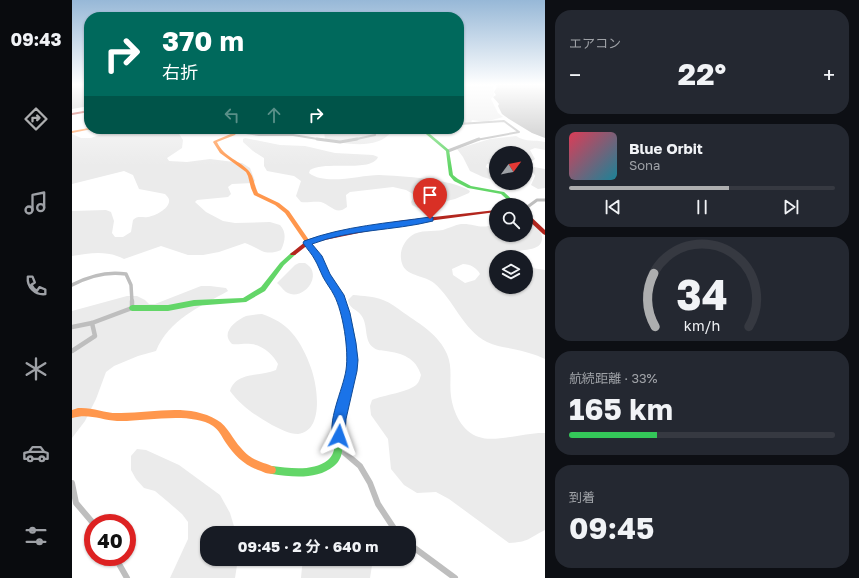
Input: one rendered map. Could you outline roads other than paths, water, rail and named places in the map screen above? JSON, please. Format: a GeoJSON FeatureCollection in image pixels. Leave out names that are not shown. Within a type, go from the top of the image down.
{"type":"FeatureCollection","features":[{"type":"Feature","properties":{"kind":"street"},"geometry":{"type":"LineString","coordinates":[[72,114],[83,112]]}},
{"type":"Feature","properties":{"kind":"street"},"geometry":{"type":"LineString","coordinates":[[448,151],[464,144],[488,137],[509,135],[519,132],[504,121],[464,124]]}},
{"type":"Feature","properties":{"kind":"street"},"geometry":{"type":"LineString","coordinates":[[72,132],[84,130]]}},
{"type":"Feature","properties":{"kind":"street"},"geometry":{"type":"LineString","coordinates":[[72,414],[84,409],[114,417],[178,413],[212,421],[241,457],[252,465],[278,471],[304,472],[327,466],[336,460],[339,448],[338,425],[352,371],[353,360],[345,313],[339,295],[319,258],[307,243],[301,230],[286,211],[253,191],[249,173],[218,151],[215,142],[234,134]]}},
{"type":"Feature","properties":{"kind":"street"},"geometry":{"type":"LineString","coordinates":[[251,134],[288,134],[344,142],[375,134]]}},
{"type":"Feature","properties":{"kind":"street"},"geometry":{"type":"LineString","coordinates":[[428,134],[448,151],[451,175],[456,180],[470,187],[502,194],[507,198]]}},
{"type":"Feature","properties":{"kind":"street"},"geometry":{"type":"LineString","coordinates":[[533,203],[537,200],[545,200]]}},
{"type":"Feature","properties":{"kind":"street"},"geometry":{"type":"LineString","coordinates":[[72,327],[92,323],[132,308],[168,308],[194,304],[244,300],[263,289],[282,264],[307,243],[321,238],[398,223],[489,212]]}},
{"type":"Feature","properties":{"kind":"street"},"geometry":{"type":"LineString","coordinates":[[533,221],[545,232]]}},
{"type":"Feature","properties":{"kind":"street"},"geometry":{"type":"LineString","coordinates":[[72,285],[92,276],[121,273],[126,274],[131,285],[132,308]]}},
{"type":"Feature","properties":{"kind":"street"},"geometry":{"type":"LineString","coordinates":[[72,351],[95,336],[92,323]]}},
{"type":"Feature","properties":{"kind":"street"},"geometry":{"type":"LineString","coordinates":[[339,448],[360,466],[370,482],[378,504],[392,526]]}},
{"type":"Feature","properties":{"kind":"street"},"geometry":{"type":"LineString","coordinates":[[72,483],[76,503],[86,514]]}},
{"type":"Feature","properties":{"kind":"street"},"geometry":{"type":"LineString","coordinates":[[416,549],[455,578]]}},
{"type":"Feature","properties":{"kind":"street"},"geometry":{"type":"LineString","coordinates":[[120,566],[127,578]]}}]}
